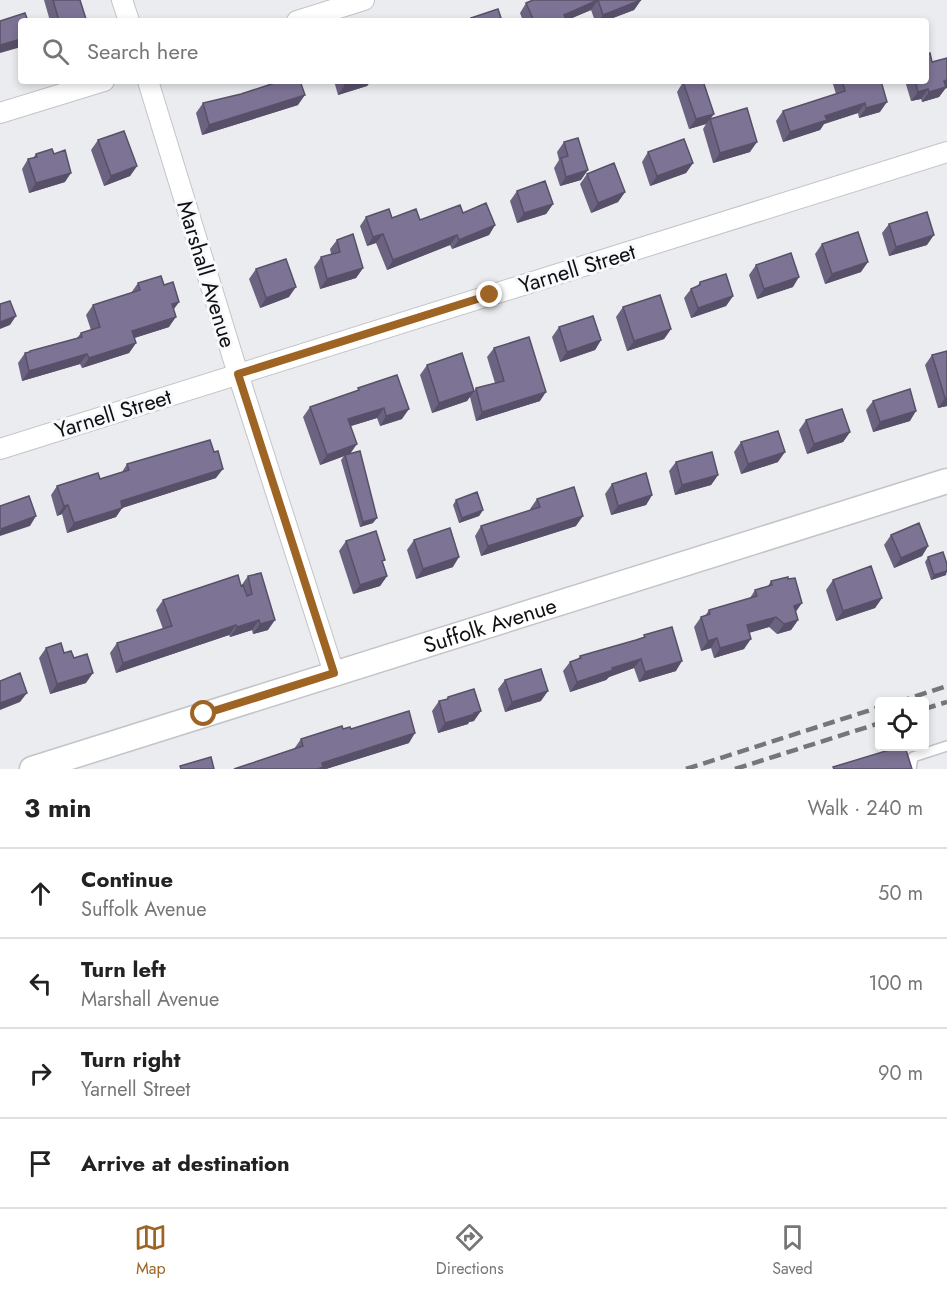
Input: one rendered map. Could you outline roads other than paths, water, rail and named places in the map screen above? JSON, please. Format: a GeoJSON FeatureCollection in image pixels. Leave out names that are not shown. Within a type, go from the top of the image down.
{"type":"FeatureCollection","features":[{"type":"Feature","properties":{"kind":"street"},"geometry":{"type":"LineString","coordinates":[[122,0],[128,18]]}},
{"type":"Feature","properties":{"kind":"street"},"geometry":{"type":"LineString","coordinates":[[307,18],[364,0]]}},
{"type":"Feature","properties":{"kind":"street"},"geometry":{"type":"LineString","coordinates":[[0,113],[94,84]]}},
{"type":"Feature","properties":{"kind":"street","name":"Marshall Avenue"},"geometry":{"type":"LineString","coordinates":[[149,84],[238,374],[334,673]]}},
{"type":"Feature","properties":{"kind":"street","name":"Yarnell Street"},"geometry":{"type":"LineString","coordinates":[[0,449],[947,152]]}},
{"type":"Feature","properties":{"kind":"street","name":"Suffolk Avenue"},"geometry":{"type":"LineString","coordinates":[[32,769],[947,481]]}},
{"type":"Feature","properties":{"kind":"lane"},"geometry":{"type":"LineString","coordinates":[[911,769],[913,757],[947,746]]}},
{"type":"Feature","properties":{"kind":"railway"},"geometry":{"type":"LineString","coordinates":[[913,697],[947,686]]}},
{"type":"Feature","properties":{"kind":"railway"},"geometry":{"type":"LineString","coordinates":[[929,707],[947,702]]}},
{"type":"Feature","properties":{"kind":"railway"},"geometry":{"type":"LineString","coordinates":[[686,769],[875,709]]}},
{"type":"Feature","properties":{"kind":"railway"},"geometry":{"type":"LineString","coordinates":[[735,769],[875,725]]}}]}
